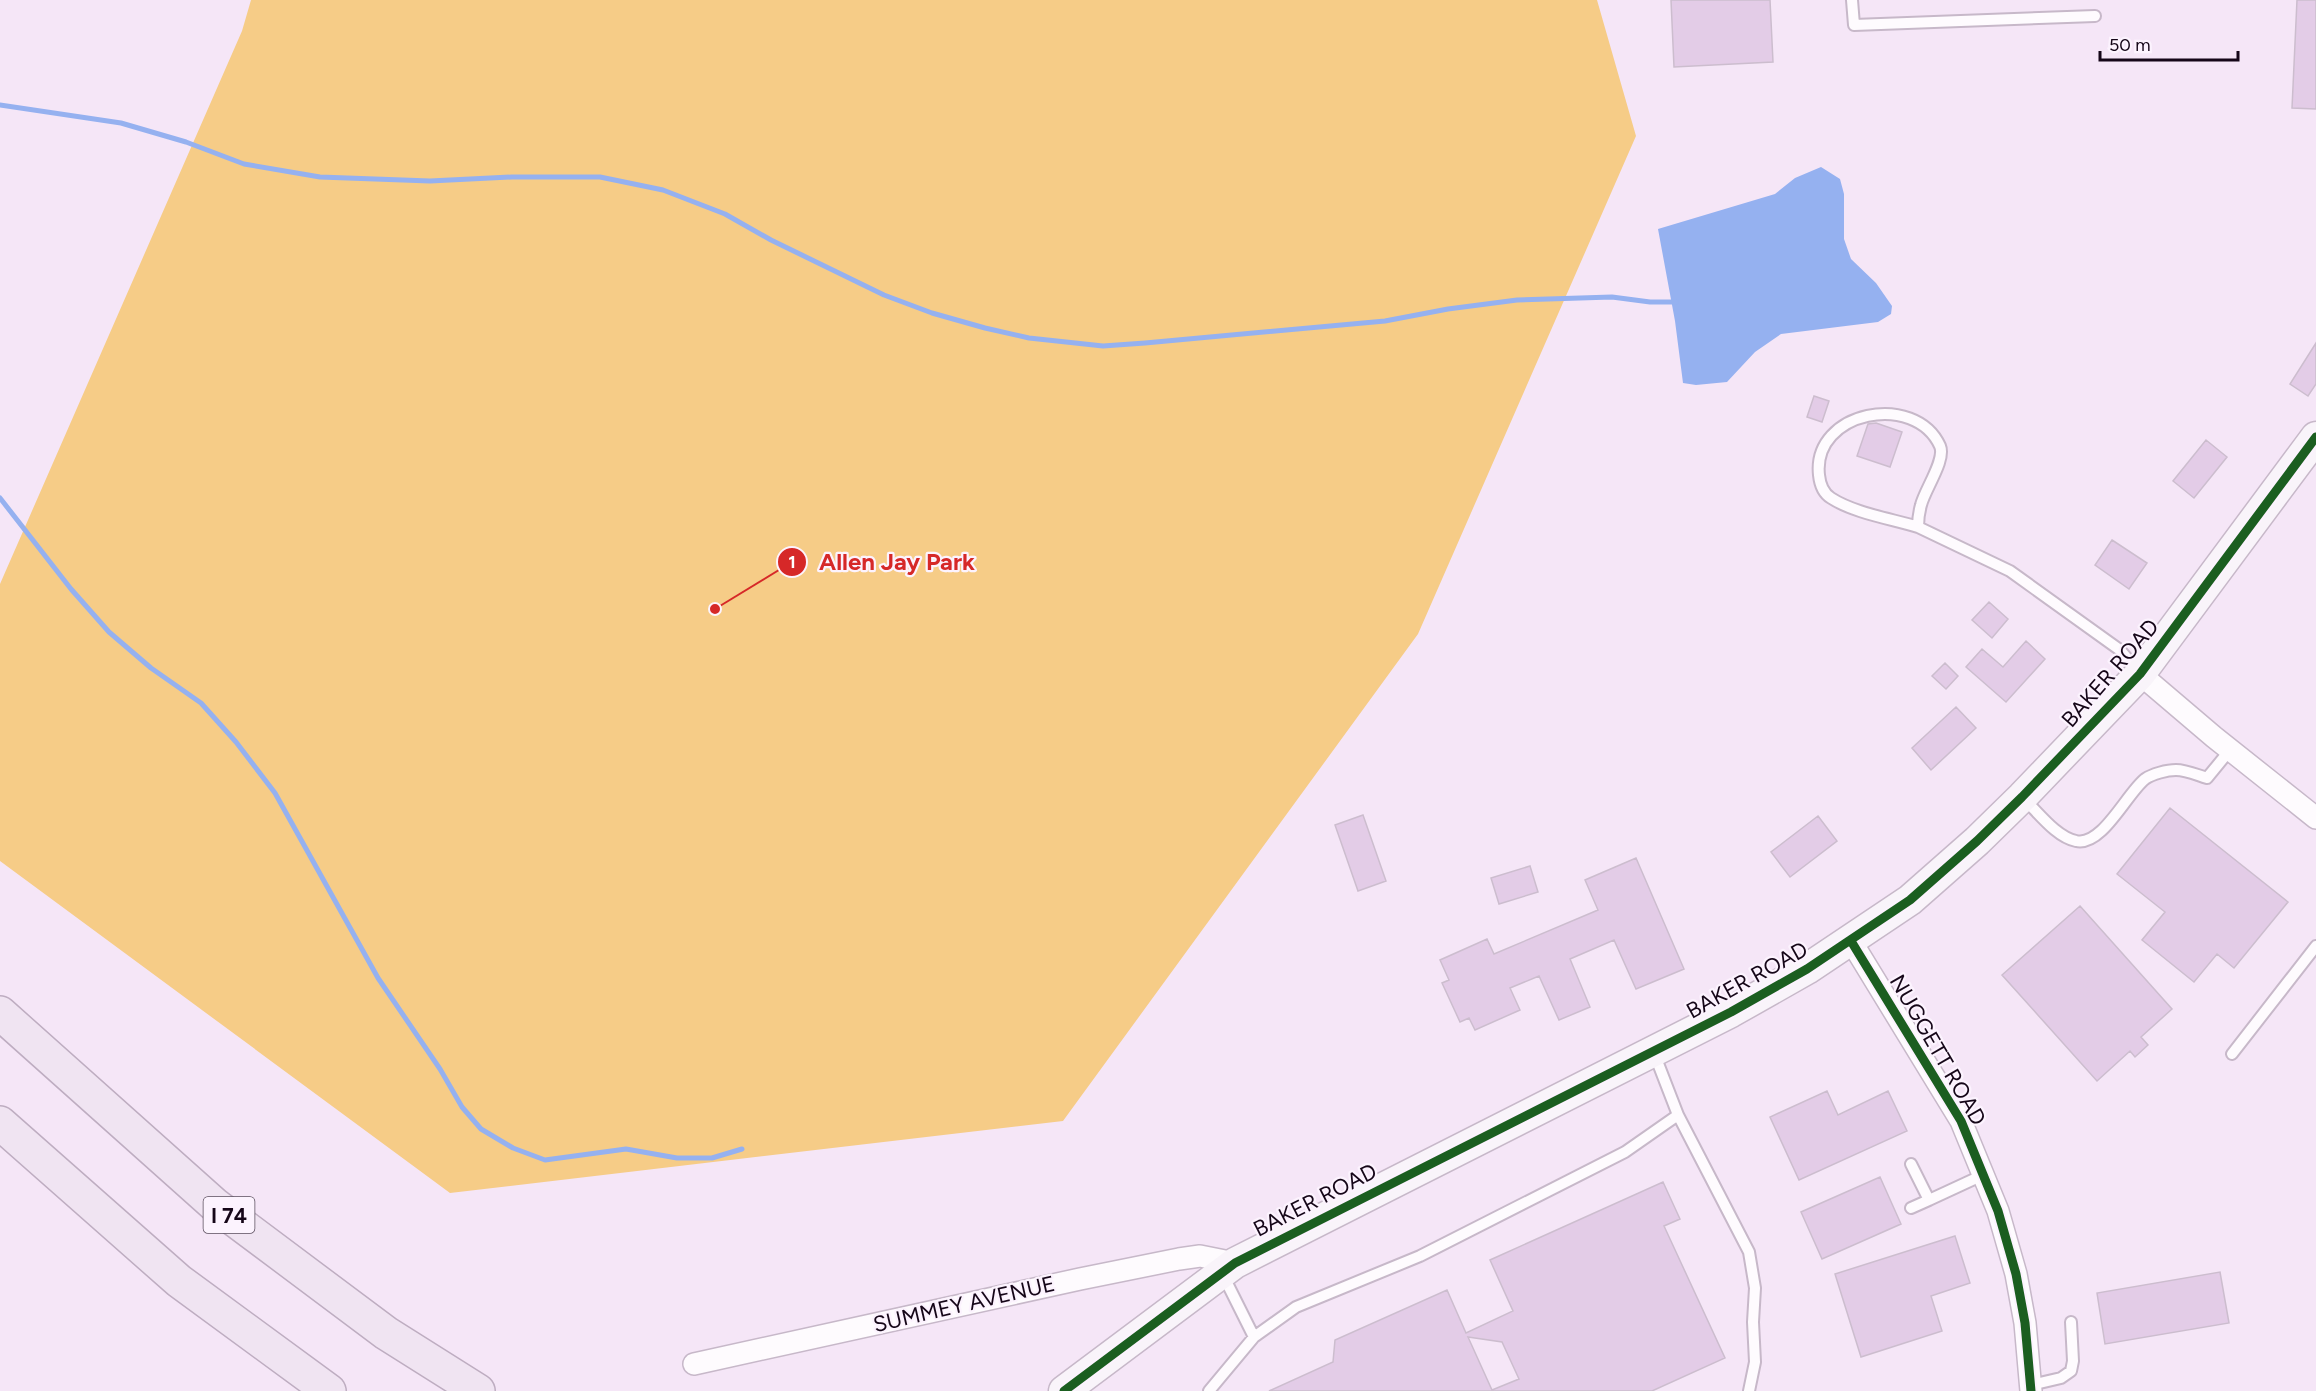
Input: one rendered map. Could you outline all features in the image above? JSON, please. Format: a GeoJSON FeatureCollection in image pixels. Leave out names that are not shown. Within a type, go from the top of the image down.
{"type":"FeatureCollection","features":[{"type":"Feature","properties":{"kind":"highway","name":"I 74"},"geometry":{"type":"LineString","coordinates":[[0,1013],[215,1205],[386,1333],[478,1391]]}},
{"type":"Feature","properties":{"kind":"highway"},"geometry":{"type":"LineString","coordinates":[[0,1123],[179,1281],[329,1391]]}},
{"type":"Feature","properties":{"kind":"street","name":"BAKER ROAD"},"geometry":{"type":"LineString","coordinates":[[1064,1391],[1228,1268],[1330,1213],[1654,1053],[1731,1012],[1851,941],[1910,900],[1977,841],[2022,797],[2140,674],[2316,437]]}},
{"type":"Feature","properties":{"kind":"street"},"geometry":{"type":"LineString","coordinates":[[2140,674],[2230,750],[2316,818]]}},
{"type":"Feature","properties":{"kind":"street","name":"NUGGETT ROAD"},"geometry":{"type":"LineString","coordinates":[[1851,941],[1961,1121],[1998,1211],[2016,1274],[2025,1323],[2031,1388]]}},
{"type":"Feature","properties":{"kind":"street","name":"SUMMEY AVENUE"},"geometry":{"type":"LineString","coordinates":[[694,1364],[1179,1259],[1200,1256],[1228,1268]]}},
{"type":"Feature","properties":{"kind":"lane"},"geometry":{"type":"LineString","coordinates":[[1852,0],[1854,25],[2095,16]]}},
{"type":"Feature","properties":{"kind":"lane"},"geometry":{"type":"LineString","coordinates":[[1918,528],[1920,507],[1925,491],[1941,460],[1941,447],[1929,431],[1917,421],[1898,416],[1871,414],[1854,418],[1835,432],[1822,452],[1819,472],[1822,488],[1830,498],[1850,507],[1918,528],[2010,571],[2120,650],[2140,674]]}},
{"type":"Feature","properties":{"kind":"lane"},"geometry":{"type":"LineString","coordinates":[[2022,797],[2060,833],[2076,842],[2088,842],[2101,832],[2145,779],[2176,770],[2207,778],[2230,750]]}},
{"type":"Feature","properties":{"kind":"lane"},"geometry":{"type":"LineString","coordinates":[[2232,1054],[2316,946]]}},
{"type":"Feature","properties":{"kind":"lane"},"geometry":{"type":"LineString","coordinates":[[1654,1053],[1678,1115],[1749,1252],[1755,1288],[1755,1362],[1749,1391]]}},
{"type":"Feature","properties":{"kind":"lane"},"geometry":{"type":"LineString","coordinates":[[1209,1391],[1254,1337],[1296,1307],[1420,1256],[1625,1152],[1678,1115]]}},
{"type":"Feature","properties":{"kind":"lane"},"geometry":{"type":"LineString","coordinates":[[1911,1164],[1929,1200]]}},
{"type":"Feature","properties":{"kind":"lane"},"geometry":{"type":"LineString","coordinates":[[1911,1208],[1983,1175]]}},
{"type":"Feature","properties":{"kind":"lane"},"geometry":{"type":"LineString","coordinates":[[1228,1268],[1254,1337]]}},
{"type":"Feature","properties":{"kind":"lane"},"geometry":{"type":"LineString","coordinates":[[2031,1388],[2061,1378],[2071,1371],[2073,1361],[2070,1322]]}},
{"type":"Feature","properties":{"kind":"shaded area"},"geometry":{"type":"Polygon","coordinates":[[[251,0],[1597,0],[1636,136],[1418,634],[1063,1121],[450,1193],[0,861],[0,584],[242,31],[251,0]]]}},
{"type":"Feature","properties":{"kind":"water"},"geometry":{"type":"Polygon","coordinates":[[[1821,167],[1840,179],[1844,194],[1844,239],[1851,259],[1876,283],[1892,306],[1891,314],[1878,322],[1781,334],[1755,352],[1727,382],[1696,385],[1683,383],[1675,321],[1658,229],[1775,194],[1795,178],[1821,167]]]}},
{"type":"Feature","properties":{"kind":"building"},"geometry":{"type":"Polygon","coordinates":[[[1671,0],[1770,0],[1773,62],[1674,67],[1671,0]]]}},
{"type":"Feature","properties":{"kind":"building"},"geometry":{"type":"Polygon","coordinates":[[[2297,0],[2316,0],[2316,109],[2292,108],[2297,0]]]}},
{"type":"Feature","properties":{"kind":"building"},"geometry":{"type":"Polygon","coordinates":[[[2316,343],[2316,384],[2308,396],[2290,384],[2316,343]]]}},
{"type":"Feature","properties":{"kind":"building"},"geometry":{"type":"Polygon","coordinates":[[[1814,396],[1829,401],[1822,422],[1807,417],[1814,396]]]}},
{"type":"Feature","properties":{"kind":"building"},"geometry":{"type":"Polygon","coordinates":[[[1876,423],[1902,432],[1890,467],[1857,456],[1868,424],[1876,423]]]}},
{"type":"Feature","properties":{"kind":"building"},"geometry":{"type":"Polygon","coordinates":[[[2206,440],[2227,457],[2194,498],[2173,481],[2206,440]]]}},
{"type":"Feature","properties":{"kind":"building"},"geometry":{"type":"Polygon","coordinates":[[[2112,540],[2147,563],[2129,589],[2095,565],[2112,540]]]}},
{"type":"Feature","properties":{"kind":"building"},"geometry":{"type":"Polygon","coordinates":[[[1989,602],[2008,619],[1992,638],[1972,620],[1989,602]]]}},
{"type":"Feature","properties":{"kind":"building"},"geometry":{"type":"Polygon","coordinates":[[[2026,641],[2045,659],[2006,702],[1966,667],[1982,649],[2003,667],[2026,641]]]}},
{"type":"Feature","properties":{"kind":"building"},"geometry":{"type":"Polygon","coordinates":[[[1945,663],[1958,676],[1946,689],[1932,676],[1945,663]]]}},
{"type":"Feature","properties":{"kind":"building"},"geometry":{"type":"Polygon","coordinates":[[[1956,707],[1976,728],[1931,770],[1912,748],[1956,707]]]}},
{"type":"Feature","properties":{"kind":"building"},"geometry":{"type":"Polygon","coordinates":[[[2170,808],[2288,902],[2234,968],[2217,954],[2194,982],[2142,940],[2165,912],[2117,874],[2170,808]]]}},
{"type":"Feature","properties":{"kind":"building"},"geometry":{"type":"Polygon","coordinates":[[[1363,815],[1386,881],[1358,891],[1335,825],[1363,815]]]}},
{"type":"Feature","properties":{"kind":"building"},"geometry":{"type":"Polygon","coordinates":[[[1818,816],[1837,841],[1790,877],[1771,852],[1818,816]]]}},
{"type":"Feature","properties":{"kind":"building"},"geometry":{"type":"Polygon","coordinates":[[[1636,858],[1684,969],[1636,989],[1614,940],[1570,959],[1590,1007],[1559,1020],[1539,976],[1510,988],[1520,1010],[1475,1030],[1469,1018],[1460,1022],[1442,983],[1449,980],[1440,960],[1487,939],[1494,954],[1598,910],[1585,880],[1636,858]]]}},
{"type":"Feature","properties":{"kind":"building"},"geometry":{"type":"Polygon","coordinates":[[[1530,866],[1538,892],[1499,904],[1491,878],[1530,866]]]}},
{"type":"Feature","properties":{"kind":"building"},"geometry":{"type":"Polygon","coordinates":[[[2080,906],[2172,1009],[2141,1037],[2148,1045],[2135,1057],[2130,1051],[2097,1081],[2002,975],[2080,906]]]}},
{"type":"Feature","properties":{"kind":"building"},"geometry":{"type":"Polygon","coordinates":[[[1827,1091],[1838,1115],[1888,1091],[1907,1131],[1799,1180],[1770,1117],[1827,1091]]]}},
{"type":"Feature","properties":{"kind":"building"},"geometry":{"type":"Polygon","coordinates":[[[1880,1177],[1901,1224],[1822,1259],[1801,1212],[1880,1177]]]}},
{"type":"Feature","properties":{"kind":"building"},"geometry":{"type":"Polygon","coordinates":[[[1663,1182],[1680,1219],[1664,1226],[1725,1358],[1652,1391],[1269,1391],[1333,1362],[1335,1340],[1447,1290],[1466,1333],[1513,1311],[1490,1260],[1663,1182]],[[1468,1337],[1492,1390],[1519,1379],[1502,1342],[1468,1337]]]}},
{"type":"Feature","properties":{"kind":"building"},"geometry":{"type":"Polygon","coordinates":[[[1955,1236],[1970,1283],[1931,1296],[1942,1331],[1861,1357],[1835,1274],[1955,1236]]]}},
{"type":"Feature","properties":{"kind":"building"},"geometry":{"type":"Polygon","coordinates":[[[2220,1272],[2229,1323],[2105,1344],[2097,1293],[2220,1272]]]}},
{"type":"Feature","properties":{"kind":"waterway"},"geometry":{"type":"LineString","coordinates":[[0,105],[121,123],[186,142],[244,164],[320,177],[430,181],[512,177],[600,177],[663,190],[725,214],[771,240],[884,295],[932,313],[1029,338],[1103,346],[1385,321],[1448,309],[1517,300],[1612,297],[1650,302],[1676,302]]}},
{"type":"Feature","properties":{"kind":"waterway"},"geometry":{"type":"LineString","coordinates":[[0,498],[71,589],[109,632],[151,668],[201,703],[236,742],[275,793],[378,978],[440,1069],[462,1107],[481,1129],[513,1148],[545,1160],[626,1149],[677,1158],[712,1158],[742,1149]]}},
{"type":"Feature","properties":{"kind":"cycle path"},"geometry":{"type":"LineString","coordinates":[[1064,1391],[1235,1263],[1731,1012],[1807,969],[1910,900],[1977,841],[2022,797],[2140,674],[2316,437]]}},
{"type":"Feature","properties":{"kind":"cycle path"},"geometry":{"type":"LineString","coordinates":[[1851,941],[1961,1121],[1998,1211],[2016,1274],[2025,1323],[2031,1391]]}},
{"type":"Feature","properties":{"kind":"place","name":"Allen Jay Park"},"geometry":{"type":"Point","coordinates":[715,609]}}]}
